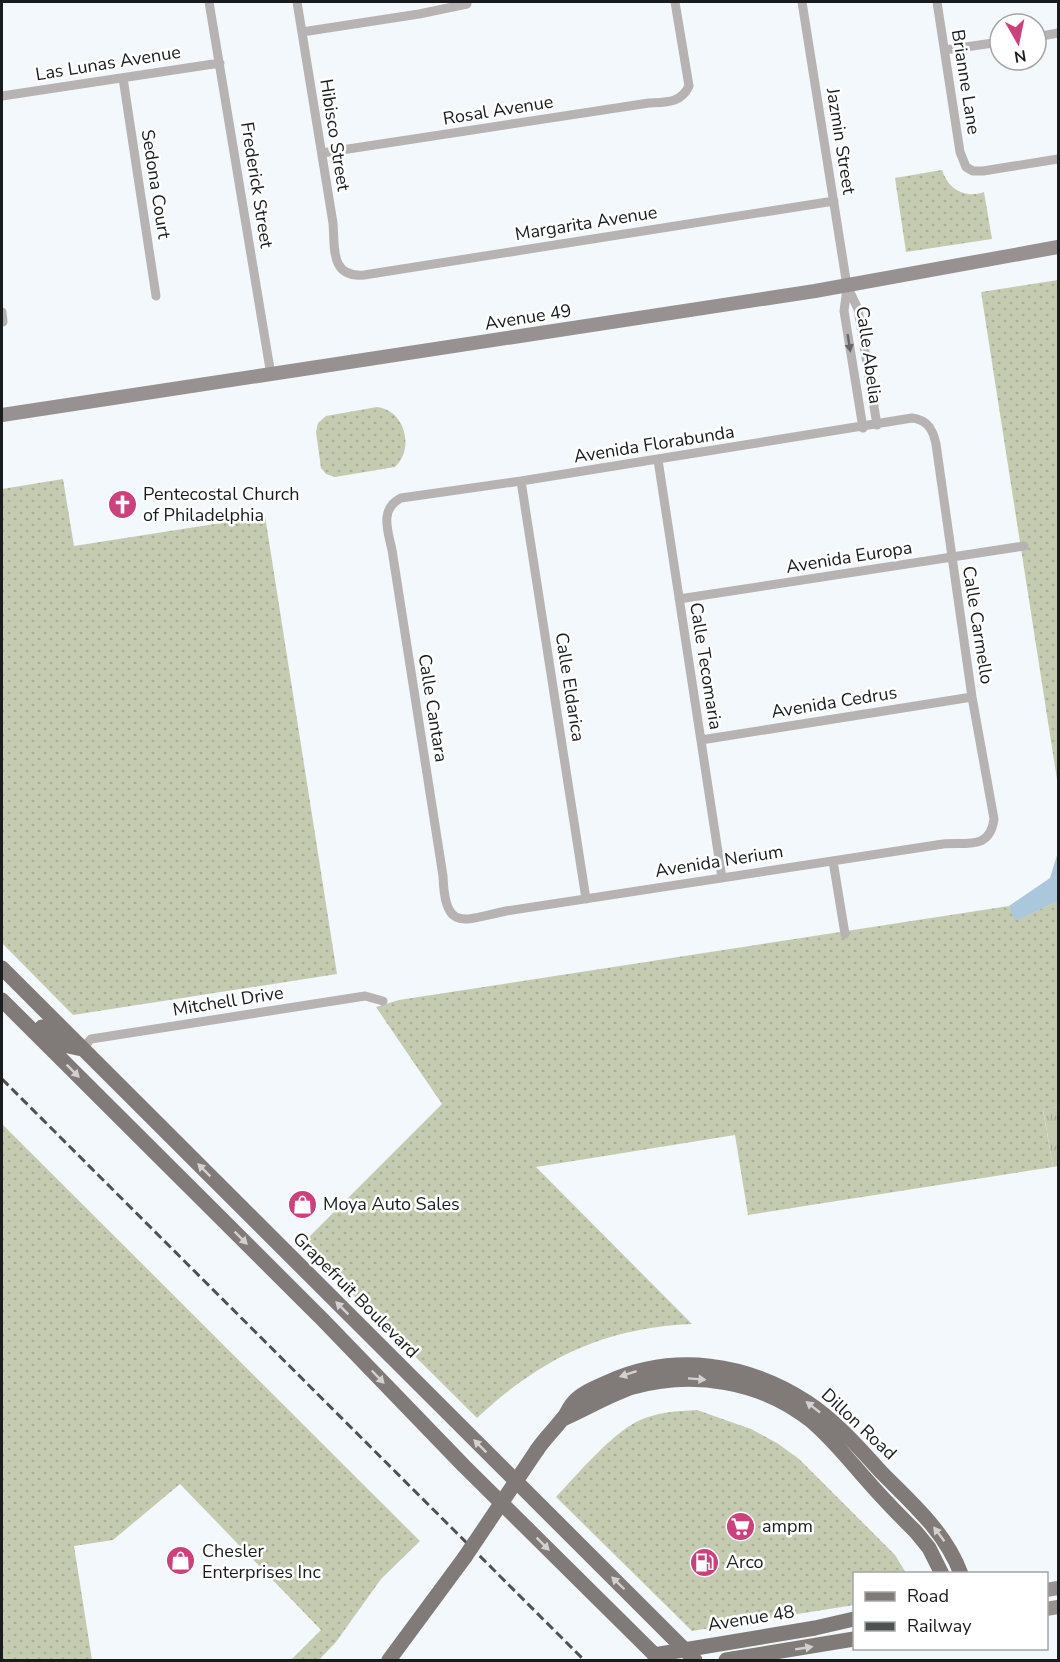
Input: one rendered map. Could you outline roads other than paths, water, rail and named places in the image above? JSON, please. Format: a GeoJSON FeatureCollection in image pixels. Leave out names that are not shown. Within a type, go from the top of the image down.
{"type":"FeatureCollection","features":[{"type":"Feature","properties":{"kind":"main road","name":"Grapefruit Boulevard"},"geometry":{"type":"LineString","coordinates":[[2,968],[695,1660]]}},
{"type":"Feature","properties":{"kind":"main road"},"geometry":{"type":"LineString","coordinates":[[2,987],[50,1036],[64,1045],[82,1049]]}},
{"type":"Feature","properties":{"kind":"main road"},"geometry":{"type":"LineString","coordinates":[[2,1000],[657,1658]]}},
{"type":"Feature","properties":{"kind":"main road","name":"Dillon Road"},"geometry":{"type":"LineString","coordinates":[[389,1660],[573,1402],[614,1379],[655,1367],[692,1363],[726,1368],[759,1377],[788,1390],[809,1403],[838,1428],[942,1536],[960,1572]]}},
{"type":"Feature","properties":{"kind":"main road","name":"Dillon Road"},"geometry":{"type":"LineString","coordinates":[[563,1419],[631,1388],[658,1381],[692,1378],[712,1380],[770,1396],[793,1408],[810,1421],[840,1450],[929,1548],[941,1572]]}},
{"type":"Feature","properties":{"kind":"main road","name":"Avenue 48"},"geometry":{"type":"LineString","coordinates":[[657,1658],[683,1649],[815,1628],[853,1619]]}},
{"type":"Feature","properties":{"kind":"main road","name":"Avenue 48"},"geometry":{"type":"LineString","coordinates":[[726,1660],[853,1639]]}},
{"type":"Feature","properties":{"kind":"street","name":"Frederick Street"},"geometry":{"type":"LineString","coordinates":[[209,2],[271,375]]}},
{"type":"Feature","properties":{"kind":"street","name":"Hibisco Street"},"geometry":{"type":"LineString","coordinates":[[297,2],[333,223],[335,258],[344,273]]}},
{"type":"Feature","properties":{"kind":"street","name":"Rosal Avenue"},"geometry":{"type":"LineString","coordinates":[[322,153],[678,99],[685,94],[689,86],[675,2]]}},
{"type":"Feature","properties":{"kind":"street","name":"Jazmin Street"},"geometry":{"type":"LineString","coordinates":[[802,2],[847,286]]}},
{"type":"Feature","properties":{"kind":"street","name":"Brianne Lane"},"geometry":{"type":"LineString","coordinates":[[937,2],[960,152],[966,167],[973,171],[983,171],[1059,159]]}},
{"type":"Feature","properties":{"kind":"street"},"geometry":{"type":"LineString","coordinates":[[302,32],[419,14],[467,4]]}},
{"type":"Feature","properties":{"kind":"street"},"geometry":{"type":"LineString","coordinates":[[945,50],[988,44]]}},
{"type":"Feature","properties":{"kind":"street","name":"Las Lunas Avenue"},"geometry":{"type":"LineString","coordinates":[[2,96],[220,63]]}},
{"type":"Feature","properties":{"kind":"street","name":"Sedona Court"},"geometry":{"type":"LineString","coordinates":[[123,78],[156,296]]}},
{"type":"Feature","properties":{"kind":"street","name":"Margarita Avenue"},"geometry":{"type":"LineString","coordinates":[[344,273],[354,276],[364,275],[834,201]]}},
{"type":"Feature","properties":{"kind":"street","name":"Avenue 49"},"geometry":{"type":"LineString","coordinates":[[2,416],[847,286],[1059,248]]}},
{"type":"Feature","properties":{"kind":"street","name":"Calle Abelia"},"geometry":{"type":"LineString","coordinates":[[847,286],[858,309],[877,426]]}},
{"type":"Feature","properties":{"kind":"street","name":"Calle Abelia"},"geometry":{"type":"LineString","coordinates":[[847,286],[844,311],[863,428]]}},
{"type":"Feature","properties":{"kind":"street","name":"Avenida Florabunda"},"geometry":{"type":"LineString","coordinates":[[390,507],[401,498],[877,426],[912,418],[926,423]]}},
{"type":"Feature","properties":{"kind":"street","name":"Calle Carmello"},"geometry":{"type":"LineString","coordinates":[[926,423],[931,429],[936,444],[972,697],[994,819],[990,832]]}},
{"type":"Feature","properties":{"kind":"street","name":"Calle Tecomaria"},"geometry":{"type":"LineString","coordinates":[[658,460],[722,878]]}},
{"type":"Feature","properties":{"kind":"street","name":"Calle Eldarica"},"geometry":{"type":"LineString","coordinates":[[521,481],[586,898]]}},
{"type":"Feature","properties":{"kind":"street","name":"Calle Cantara"},"geometry":{"type":"LineString","coordinates":[[390,507],[386,521],[387,530],[443,876],[444,902],[452,914]]}},
{"type":"Feature","properties":{"kind":"street","name":"Avenida Europa"},"geometry":{"type":"LineString","coordinates":[[679,599],[1024,546]]}},
{"type":"Feature","properties":{"kind":"street","name":"Avenida Cedrus"},"geometry":{"type":"LineString","coordinates":[[701,740],[972,697]]}},
{"type":"Feature","properties":{"kind":"street","name":"Avenida Nerium"},"geometry":{"type":"LineString","coordinates":[[452,914],[467,920],[586,898],[943,844],[978,842],[986,838],[990,832]]}},
{"type":"Feature","properties":{"kind":"street"},"geometry":{"type":"LineString","coordinates":[[833,861],[845,934]]}},
{"type":"Feature","properties":{"kind":"street","name":"Mitchell Drive"},"geometry":{"type":"LineString","coordinates":[[82,1049],[92,1039],[103,1037],[365,996],[383,1001]]}},
{"type":"Feature","properties":{"kind":"water"},"geometry":{"type":"Polygon","coordinates":[[[1058,852],[1058,901],[1015,921],[1009,906],[1050,878],[1058,852]]]}},
{"type":"Feature","properties":{"kind":"railway"},"geometry":{"type":"LineString","coordinates":[[2,1079],[584,1660]]}},
{"type":"Feature","properties":{"kind":"place","name":"Pentecostal Church of Philadelphia"},"geometry":{"type":"Point","coordinates":[122,504]}},
{"type":"Feature","properties":{"kind":"place","name":"Moya Auto Sales"},"geometry":{"type":"Point","coordinates":[302,1204]}},
{"type":"Feature","properties":{"kind":"place","name":"ampm"},"geometry":{"type":"Point","coordinates":[741,1526]}},
{"type":"Feature","properties":{"kind":"place","name":"Chesler Enterprises Inc"},"geometry":{"type":"Point","coordinates":[181,1561]}},
{"type":"Feature","properties":{"kind":"place","name":"Arco"},"geometry":{"type":"Point","coordinates":[705,1562]}}]}
